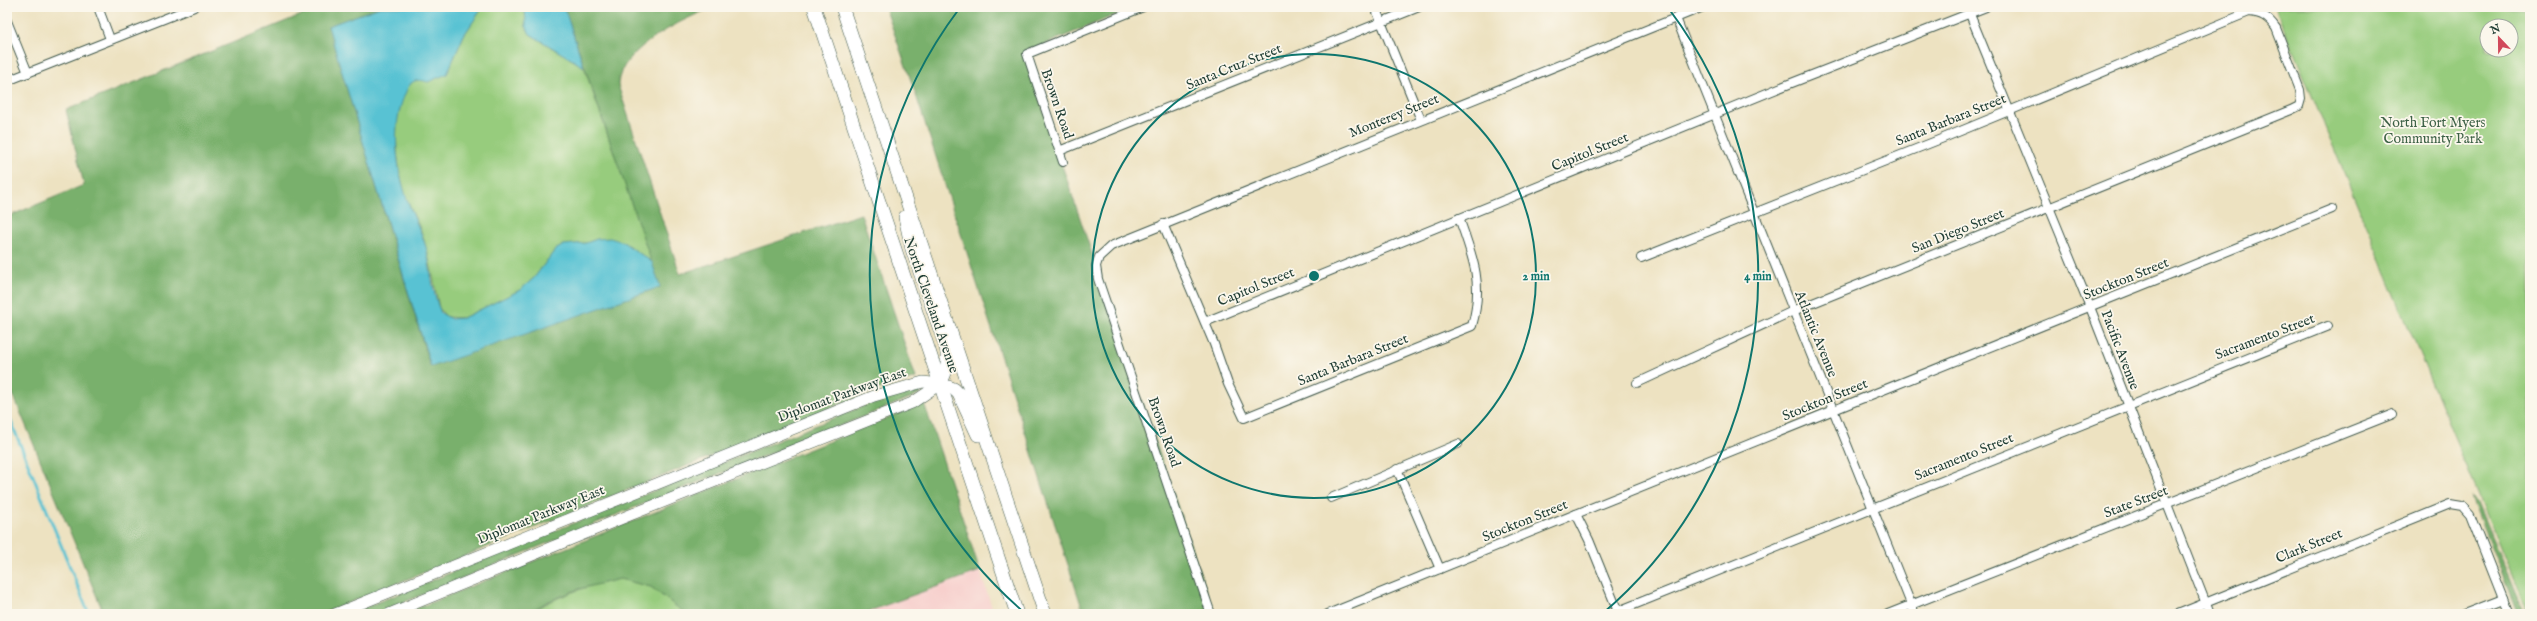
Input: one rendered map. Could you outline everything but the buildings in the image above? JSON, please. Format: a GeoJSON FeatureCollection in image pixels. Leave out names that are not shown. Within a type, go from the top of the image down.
{"type":"FeatureCollection","features":[{"type":"Feature","properties":{"kind":"main road","name":"North Cleveland Avenue"},"geometry":{"type":"LineString","coordinates":[[814,7],[1017,614]]}},
{"type":"Feature","properties":{"kind":"main road","name":"North Cleveland Avenue"},"geometry":{"type":"LineString","coordinates":[[842,7],[1046,614]]}},
{"type":"Feature","properties":{"kind":"main road"},"geometry":{"type":"LineString","coordinates":[[389,614],[630,515],[912,403],[940,384],[947,371],[948,360],[946,347],[912,249],[887,140]]}},
{"type":"Feature","properties":{"kind":"main road","name":"Diplomat Parkway East"},"geometry":{"type":"LineString","coordinates":[[335,614],[874,396],[923,382],[940,384]]}},
{"type":"Feature","properties":{"kind":"main road"},"geometry":{"type":"LineString","coordinates":[[940,384],[954,389],[959,394],[1002,485]]}},
{"type":"Feature","properties":{"kind":"street"},"geometry":{"type":"LineString","coordinates":[[98,7],[110,39]]}},
{"type":"Feature","properties":{"kind":"street"},"geometry":{"type":"LineString","coordinates":[[7,81],[194,7]]}},
{"type":"Feature","properties":{"kind":"street","name":"Brown Road"},"geometry":{"type":"LineString","coordinates":[[1063,162],[1027,54],[1143,7]]}},
{"type":"Feature","properties":{"kind":"street"},"geometry":{"type":"LineString","coordinates":[[1375,7],[1421,120]]}},
{"type":"Feature","properties":{"kind":"street","name":"Santa Cruz Street"},"geometry":{"type":"LineString","coordinates":[[1060,151],[1418,7]]}},
{"type":"Feature","properties":{"kind":"street","name":"Monterey Street"},"geometry":{"type":"LineString","coordinates":[[1099,257],[1111,246],[1163,224],[1703,7]]}},
{"type":"Feature","properties":{"kind":"street","name":"Capitol Street"},"geometry":{"type":"LineString","coordinates":[[1205,322],[1968,10],[1986,7]]}},
{"type":"Feature","properties":{"kind":"street","name":"Pacific Avenue"},"geometry":{"type":"LineString","coordinates":[[1968,10],[2090,307],[2210,614]]}},
{"type":"Feature","properties":{"kind":"street","name":"Santa Barbara Street"},"geometry":{"type":"LineString","coordinates":[[1641,258],[2010,111],[2249,12],[2260,13],[2270,18],[2276,28],[2300,90],[2301,99],[2299,106],[2291,110]]}},
{"type":"Feature","properties":{"kind":"street","name":"Atlantic Avenue"},"geometry":{"type":"LineString","coordinates":[[1676,18],[1915,614]]}},
{"type":"Feature","properties":{"kind":"street"},"geometry":{"type":"LineString","coordinates":[[7,21],[28,73]]}},
{"type":"Feature","properties":{"kind":"street","name":"San Diego Street"},"geometry":{"type":"LineString","coordinates":[[1637,383],[1793,311],[2049,209],[2291,110]]}},
{"type":"Feature","properties":{"kind":"street","name":"Stockton Street"},"geometry":{"type":"LineString","coordinates":[[1328,614],[2332,209]]}},
{"type":"Feature","properties":{"kind":"street","name":"Santa Barbara Street"},"geometry":{"type":"LineString","coordinates":[[1205,322],[1228,384],[1244,418],[1472,326],[1477,303],[1476,268],[1459,218]]}},
{"type":"Feature","properties":{"kind":"street"},"geometry":{"type":"LineString","coordinates":[[1163,224],[1205,322]]}},
{"type":"Feature","properties":{"kind":"street","name":"Brown Road"},"geometry":{"type":"LineString","coordinates":[[1099,257],[1096,266],[1098,279],[1211,614]]}},
{"type":"Feature","properties":{"kind":"street","name":"Sacramento Street"},"geometry":{"type":"LineString","coordinates":[[1616,613],[2128,405],[2328,326]]}},
{"type":"Feature","properties":{"kind":"street","name":"State Street"},"geometry":{"type":"LineString","coordinates":[[1888,614],[2393,414]]}},
{"type":"Feature","properties":{"kind":"street"},"geometry":{"type":"LineString","coordinates":[[1331,498],[1458,444]]}},
{"type":"Feature","properties":{"kind":"street"},"geometry":{"type":"LineString","coordinates":[[1397,470],[1440,569]]}},
{"type":"Feature","properties":{"kind":"street","name":"Clark Street"},"geometry":{"type":"LineString","coordinates":[[2178,614],[2450,504],[2462,506],[2470,515],[2503,599]]}},
{"type":"Feature","properties":{"kind":"street"},"geometry":{"type":"LineString","coordinates":[[1576,514],[1589,540],[1616,613]]}},
{"type":"Feature","properties":{"kind":"street"},"geometry":{"type":"LineString","coordinates":[[2464,614],[2503,599],[2510,614]]}},
{"type":"Feature","properties":{"kind":"shaded area"},"geometry":{"type":"Polygon","coordinates":[[[980,571],[994,614],[861,614],[980,571]]]}},
{"type":"Feature","properties":{"kind":"green space"},"geometry":{"type":"Polygon","coordinates":[[[321,7],[380,7],[328,26],[430,366],[660,287],[564,7],[714,7],[671,27],[641,47],[629,59],[621,72],[618,85],[680,274],[861,214],[916,378],[872,391],[321,614],[104,614],[7,380],[7,217],[84,185],[66,110],[321,7]]]}},
{"type":"Feature","properties":{"kind":"green space"},"geometry":{"type":"Polygon","coordinates":[[[483,7],[525,7],[526,26],[530,34],[584,67],[652,262],[623,242],[597,239],[586,243],[564,245],[555,250],[534,278],[520,290],[463,318],[446,317],[439,308],[425,243],[403,188],[396,139],[397,122],[399,106],[404,93],[412,82],[423,78],[447,74],[464,35],[483,7]]]}},
{"type":"Feature","properties":{"kind":"green space"},"geometry":{"type":"Polygon","coordinates":[[[885,7],[1134,7],[1024,53],[1214,614],[1084,614],[914,89],[885,7]]]}},
{"type":"Feature","properties":{"kind":"green space","name":"North Fort Myers Community Park"},"geometry":{"type":"Polygon","coordinates":[[[2275,7],[2530,7],[2530,614],[2528,614],[2275,7]]]}},
{"type":"Feature","properties":{"kind":"green space"},"geometry":{"type":"Polygon","coordinates":[[[919,388],[921,393],[910,398],[628,510],[375,614],[349,614],[876,401],[919,388]]]}},
{"type":"Feature","properties":{"kind":"green space"},"geometry":{"type":"Polygon","coordinates":[[[924,403],[980,571],[861,614],[686,614],[651,587],[620,579],[579,589],[547,602],[527,614],[403,614],[924,403]]]}},
{"type":"Feature","properties":{"kind":"green space"},"geometry":{"type":"Polygon","coordinates":[[[2471,497],[2477,502],[2524,614],[2518,614],[2471,497]]]}},
{"type":"Feature","properties":{"kind":"green space"},"geometry":{"type":"Polygon","coordinates":[[[620,579],[651,587],[686,614],[527,614],[572,592],[620,579]]]}},
{"type":"Feature","properties":{"kind":"water"},"geometry":{"type":"Polygon","coordinates":[[[380,7],[483,7],[464,35],[447,74],[428,82],[420,80],[411,83],[405,94],[398,119],[397,146],[400,173],[409,205],[426,247],[434,289],[441,313],[451,319],[463,318],[520,290],[534,278],[555,250],[564,245],[586,243],[597,239],[610,238],[623,242],[652,262],[660,287],[431,367],[328,26],[380,7]]]}},
{"type":"Feature","properties":{"kind":"water"},"geometry":{"type":"Polygon","coordinates":[[[525,7],[564,7],[584,67],[530,34],[526,26],[525,7]]]}},
{"type":"Feature","properties":{"kind":"waterway"},"geometry":{"type":"LineString","coordinates":[[7,412],[89,614]]}}]}
